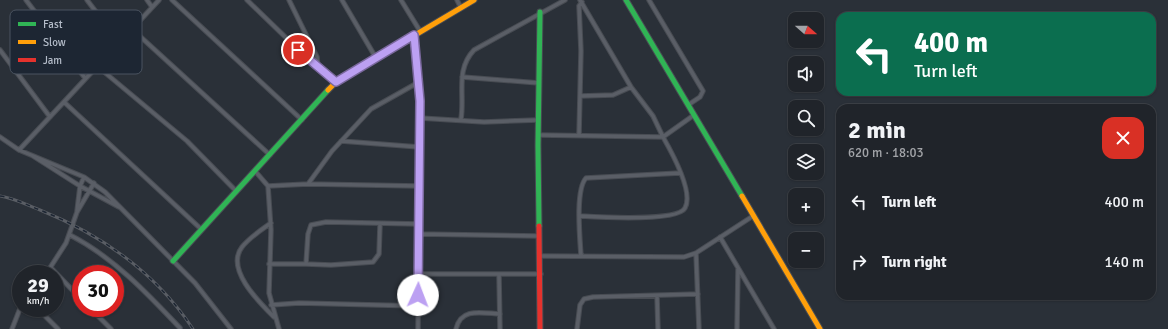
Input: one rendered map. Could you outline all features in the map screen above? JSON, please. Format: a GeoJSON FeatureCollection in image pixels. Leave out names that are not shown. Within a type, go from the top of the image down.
{"type":"FeatureCollection","features":[{"type":"Feature","properties":{"kind":"street"},"geometry":{"type":"LineString","coordinates":[[26,0],[34,10]]}},
{"type":"Feature","properties":{"kind":"street"},"geometry":{"type":"LineString","coordinates":[[87,0],[95,10]]}},
{"type":"Feature","properties":{"kind":"street"},"geometry":{"type":"LineString","coordinates":[[147,0],[152,7]]}},
{"type":"Feature","properties":{"kind":"street"},"geometry":{"type":"LineString","coordinates":[[142,18],[159,0]]}},
{"type":"Feature","properties":{"kind":"street"},"geometry":{"type":"LineString","coordinates":[[172,0],[302,120]]}},
{"type":"Feature","properties":{"kind":"street"},"geometry":{"type":"LineString","coordinates":[[247,0],[336,82]]}},
{"type":"Feature","properties":{"kind":"street"},"geometry":{"type":"LineString","coordinates":[[289,0],[314,50],[318,66]]}},
{"type":"Feature","properties":{"kind":"street"},"geometry":{"type":"LineString","coordinates":[[342,0],[376,58]]}},
{"type":"Feature","properties":{"kind":"street"},"geometry":{"type":"LineString","coordinates":[[401,0],[420,31]]}},
{"type":"Feature","properties":{"kind":"street"},"geometry":{"type":"LineString","coordinates":[[457,0],[461,8]]}},
{"type":"Feature","properties":{"kind":"street"},"geometry":{"type":"LineString","coordinates":[[173,261],[336,82],[474,0]]}},
{"type":"Feature","properties":{"kind":"street"},"geometry":{"type":"LineString","coordinates":[[461,119],[462,77],[464,62],[474,50],[540,12],[565,0]]}},
{"type":"Feature","properties":{"kind":"street"},"geometry":{"type":"LineString","coordinates":[[626,0],[820,329]]}},
{"type":"Feature","properties":{"kind":"street"},"geometry":{"type":"LineString","coordinates":[[650,0],[703,91],[700,97],[688,105]]}},
{"type":"Feature","properties":{"kind":"street"},"geometry":{"type":"LineString","coordinates":[[580,216],[614,218],[677,215],[686,208],[687,200],[686,187],[653,116],[631,87],[581,1]]}},
{"type":"Feature","properties":{"kind":"street"},"geometry":{"type":"LineString","coordinates":[[579,135],[581,51],[579,6],[581,1]]}},
{"type":"Feature","properties":{"kind":"street"},"geometry":{"type":"LineString","coordinates":[[540,12],[541,34],[538,120],[538,256],[541,274],[540,329]]}},
{"type":"Feature","properties":{"kind":"street"},"geometry":{"type":"LineString","coordinates":[[414,35],[419,82],[420,118],[418,329]]}},
{"type":"Feature","properties":{"kind":"street"},"geometry":{"type":"LineString","coordinates":[[142,38],[270,155]]}},
{"type":"Feature","properties":{"kind":"street"},"geometry":{"type":"LineString","coordinates":[[0,50],[10,63]]}},
{"type":"Feature","properties":{"kind":"street"},"geometry":{"type":"LineString","coordinates":[[18,74],[50,117]]}},
{"type":"Feature","properties":{"kind":"street"},"geometry":{"type":"LineString","coordinates":[[82,74],[85,78]]}},
{"type":"Feature","properties":{"kind":"street"},"geometry":{"type":"LineString","coordinates":[[19,150],[89,74]]}},
{"type":"Feature","properties":{"kind":"street"},"geometry":{"type":"LineString","coordinates":[[107,74],[188,141],[236,191]]}},
{"type":"Feature","properties":{"kind":"street"},"geometry":{"type":"LineString","coordinates":[[462,77],[539,83]]}},
{"type":"Feature","properties":{"kind":"street"},"geometry":{"type":"LineString","coordinates":[[308,184],[341,140],[371,109],[419,82]]}},
{"type":"Feature","properties":{"kind":"street"},"geometry":{"type":"LineString","coordinates":[[580,96],[613,95],[631,87]]}},
{"type":"Feature","properties":{"kind":"street"},"geometry":{"type":"LineString","coordinates":[[64,102],[202,229]]}},
{"type":"Feature","properties":{"kind":"street"},"geometry":{"type":"LineString","coordinates":[[538,135],[663,136],[694,115]]}},
{"type":"Feature","properties":{"kind":"street"},"geometry":{"type":"LineString","coordinates":[[420,118],[461,119],[484,122],[538,120]]}},
{"type":"Feature","properties":{"kind":"street"},"geometry":{"type":"LineString","coordinates":[[0,137],[19,150],[38,156],[84,177],[105,192],[200,289],[231,329]]}},
{"type":"Feature","properties":{"kind":"street"},"geometry":{"type":"LineString","coordinates":[[341,140],[419,147]]}},
{"type":"Feature","properties":{"kind":"street"},"geometry":{"type":"LineString","coordinates":[[32,155],[80,186],[120,208]]}},
{"type":"Feature","properties":{"kind":"street"},"geometry":{"type":"LineString","coordinates":[[255,171],[268,186],[271,223],[269,293],[274,318],[279,329]]}},
{"type":"Feature","properties":{"kind":"street"},"geometry":{"type":"LineString","coordinates":[[581,256],[580,216],[582,185],[586,178],[680,173]]}},
{"type":"Feature","properties":{"kind":"street"},"geometry":{"type":"LineString","coordinates":[[53,265],[70,235],[77,212],[80,186],[84,177]]}},
{"type":"Feature","properties":{"kind":"street"},"geometry":{"type":"LineString","coordinates":[[77,212],[94,183]]}},
{"type":"Feature","properties":{"kind":"street"},"geometry":{"type":"LineString","coordinates":[[268,186],[308,184],[419,186]]}},
{"type":"Feature","properties":{"kind":"street"},"geometry":{"type":"LineString","coordinates":[[538,256],[684,256],[696,253],[753,216]]}},
{"type":"Feature","properties":{"kind":"street"},"geometry":{"type":"LineString","coordinates":[[306,264],[308,234],[311,225],[326,222],[380,225],[419,224]]}},
{"type":"Feature","properties":{"kind":"street"},"geometry":{"type":"LineString","coordinates":[[271,223],[242,247],[237,257],[237,264],[241,277],[274,318]]}},
{"type":"Feature","properties":{"kind":"street"},"geometry":{"type":"LineString","coordinates":[[269,264],[331,265],[373,262],[379,254],[380,225]]}},
{"type":"Feature","properties":{"kind":"street"},"geometry":{"type":"LineString","coordinates":[[419,234],[538,236]]}},
{"type":"Feature","properties":{"kind":"street"},"geometry":{"type":"LineString","coordinates":[[70,235],[88,244],[113,264],[153,300],[180,328]]}},
{"type":"Feature","properties":{"kind":"street"},"geometry":{"type":"LineString","coordinates":[[720,237],[774,329]]}},
{"type":"Feature","properties":{"kind":"street"},"geometry":{"type":"LineString","coordinates":[[696,253],[699,329]]}},
{"type":"Feature","properties":{"kind":"street"},"geometry":{"type":"LineString","coordinates":[[737,329],[738,268]]}},
{"type":"Feature","properties":{"kind":"street"},"geometry":{"type":"LineString","coordinates":[[419,274],[541,274]]}},
{"type":"Feature","properties":{"kind":"street"},"geometry":{"type":"LineString","coordinates":[[499,275],[500,329]]}},
{"type":"Feature","properties":{"kind":"street"},"geometry":{"type":"LineString","coordinates":[[64,281],[72,289]]}},
{"type":"Feature","properties":{"kind":"street"},"geometry":{"type":"LineString","coordinates":[[577,329],[580,305],[584,299],[593,297],[698,294]]}},
{"type":"Feature","properties":{"kind":"street"},"geometry":{"type":"LineString","coordinates":[[657,296],[658,329]]}},
{"type":"Feature","properties":{"kind":"street"},"geometry":{"type":"LineString","coordinates":[[271,305],[418,306]]}},
{"type":"Feature","properties":{"kind":"street"},"geometry":{"type":"LineString","coordinates":[[456,329],[460,318],[470,313],[500,314]]}},
{"type":"Feature","properties":{"kind":"street"},"geometry":{"type":"LineString","coordinates":[[12,329],[17,317]]}},
{"type":"Feature","properties":{"kind":"street"},"geometry":{"type":"LineString","coordinates":[[46,317],[56,328]]}},
{"type":"Feature","properties":{"kind":"street"},"geometry":{"type":"LineString","coordinates":[[99,317],[111,329]]}},
{"type":"Feature","properties":{"kind":"railway"},"geometry":{"type":"LineString","coordinates":[[0,196],[10,198],[63,220],[106,244],[145,273],[162,290],[193,329]]}},
{"type":"Feature","properties":{"kind":"traffic: fast"},"geometry":{"type":"LineString","coordinates":[[626,0],[742,196]]}},
{"type":"Feature","properties":{"kind":"traffic: fast"},"geometry":{"type":"LineString","coordinates":[[539,226],[538,145],[540,12]]}},
{"type":"Feature","properties":{"kind":"traffic: fast"},"geometry":{"type":"LineString","coordinates":[[173,261],[328,90]]}},
{"type":"Feature","properties":{"kind":"traffic: slow"},"geometry":{"type":"LineString","coordinates":[[328,90],[336,82],[474,0]]}},
{"type":"Feature","properties":{"kind":"traffic: slow"},"geometry":{"type":"LineString","coordinates":[[742,196],[820,329]]}},
{"type":"Feature","properties":{"kind":"traffic: jam"},"geometry":{"type":"LineString","coordinates":[[539,226],[540,329]]}},
{"type":"Feature","properties":{"kind":"route"},"geometry":{"type":"LineString","coordinates":[[298,50],[336,82],[414,35],[417,53],[420,101],[418,295]]}}]}
